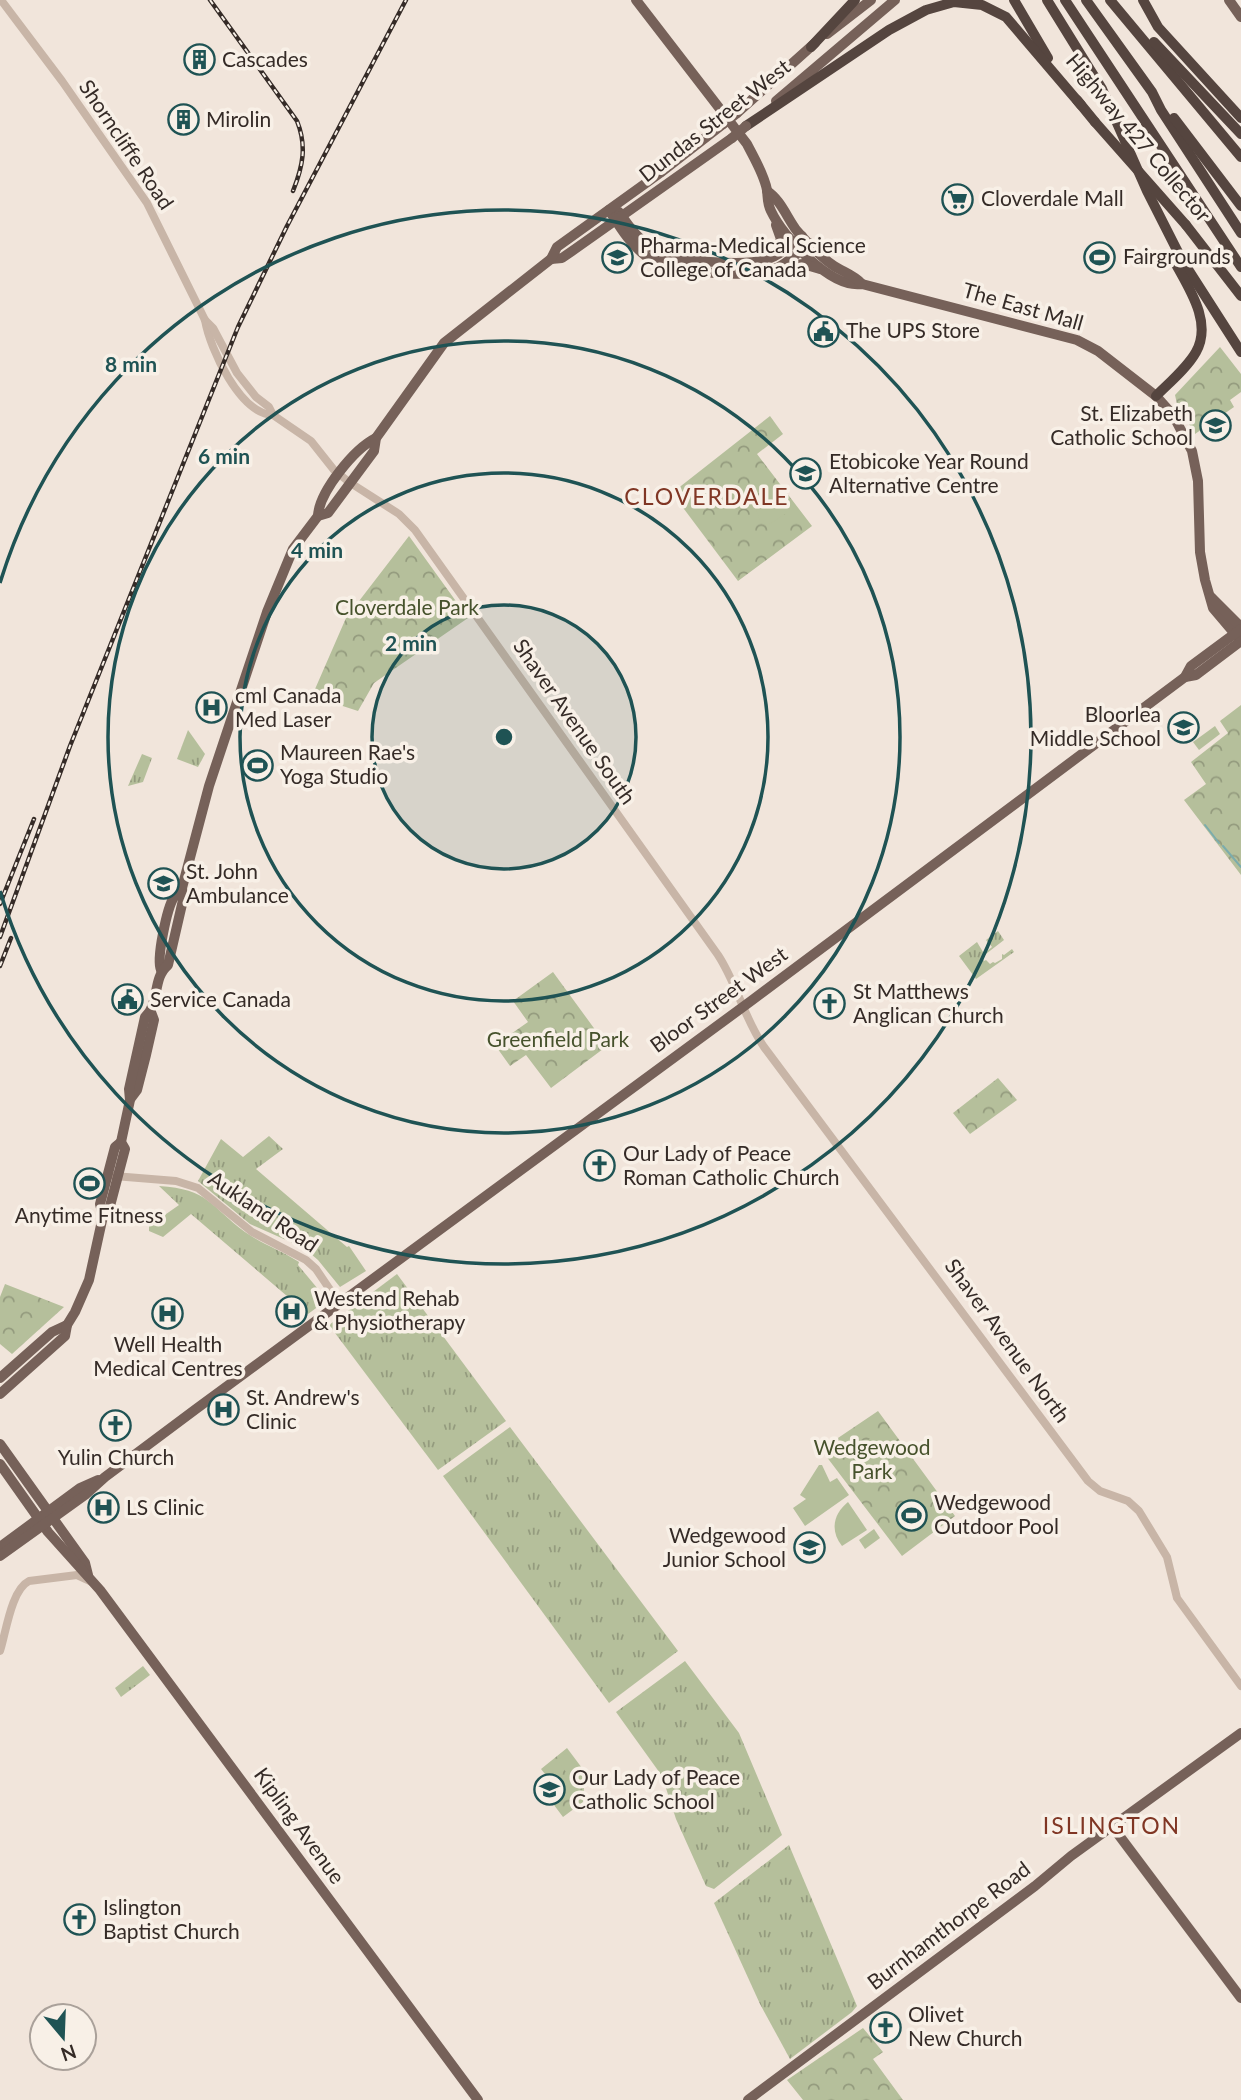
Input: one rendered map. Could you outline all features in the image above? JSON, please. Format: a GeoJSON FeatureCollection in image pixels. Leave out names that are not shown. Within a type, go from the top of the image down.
{"type":"FeatureCollection","features":[{"type":"Feature","properties":{"kind":"highway"},"geometry":{"type":"LineString","coordinates":[[811,47],[855,0]]}},
{"type":"Feature","properties":{"kind":"highway","name":"Highway 427 Collector"},"geometry":{"type":"LineString","coordinates":[[1014,0],[1053,67],[1081,105],[1186,225],[1241,296]]}},
{"type":"Feature","properties":{"kind":"highway"},"geometry":{"type":"LineString","coordinates":[[1047,0],[1102,89],[1147,191],[1182,260],[1241,352]]}},
{"type":"Feature","properties":{"kind":"highway"},"geometry":{"type":"LineString","coordinates":[[1065,0],[1241,267]]}},
{"type":"Feature","properties":{"kind":"highway"},"geometry":{"type":"LineString","coordinates":[[1086,0],[1152,92],[1241,206]]}},
{"type":"Feature","properties":{"kind":"highway"},"geometry":{"type":"LineString","coordinates":[[1110,0],[1241,157]]}},
{"type":"Feature","properties":{"kind":"highway"},"geometry":{"type":"LineString","coordinates":[[1116,0],[1241,134]]}},
{"type":"Feature","properties":{"kind":"highway"},"geometry":{"type":"LineString","coordinates":[[1143,0],[1158,27],[1241,118]]}},
{"type":"Feature","properties":{"kind":"highway"},"geometry":{"type":"LineString","coordinates":[[747,126],[856,51],[912,18],[948,3],[976,3],[994,9],[1006,17],[1081,105]]}},
{"type":"Feature","properties":{"kind":"highway"},"geometry":{"type":"LineString","coordinates":[[1152,92],[1168,122],[1241,233]]}},
{"type":"Feature","properties":{"kind":"highway"},"geometry":{"type":"LineString","coordinates":[[1147,191],[1151,212],[1198,309],[1202,324],[1201,341],[1195,355],[1156,396]]}},
{"type":"Feature","properties":{"kind":"main road","name":"The East Mall"},"geometry":{"type":"LineString","coordinates":[[636,0],[747,144],[767,191],[766,200],[776,221],[801,243],[862,284]]}},
{"type":"Feature","properties":{"kind":"main road","name":"Dundas Street West"},"geometry":{"type":"LineString","coordinates":[[0,1394],[65,1336],[66,1325],[84,1294],[103,1216],[100,1204],[113,1175],[115,1147],[121,1142],[131,1098],[129,1089],[145,1017],[151,1012],[161,970],[168,965],[183,900],[182,888],[205,798],[268,609],[293,549],[318,516],[328,513],[374,451],[376,438],[444,343],[551,259],[557,247],[737,113],[811,47],[871,0]]}},
{"type":"Feature","properties":{"kind":"main road","name":"Dundas Street West"},"geometry":{"type":"LineString","coordinates":[[551,259],[562,258],[732,138],[895,0]]}},
{"type":"Feature","properties":{"kind":"main road"},"geometry":{"type":"LineString","coordinates":[[1229,0],[1241,17]]}},
{"type":"Feature","properties":{"kind":"main road","name":"The East Mall"},"geometry":{"type":"LineString","coordinates":[[767,191],[775,196],[801,243],[822,269],[852,285],[862,284],[1077,340],[1098,351],[1156,396],[1173,415],[1192,451],[1198,481],[1201,564],[1213,608],[1240,634]]}},
{"type":"Feature","properties":{"kind":"main road"},"geometry":{"type":"LineString","coordinates":[[612,208],[637,248],[669,267],[746,274],[803,264],[822,269]]}},
{"type":"Feature","properties":{"kind":"main road"},"geometry":{"type":"LineString","coordinates":[[618,218],[640,240],[658,251],[680,259],[748,262],[773,257],[801,243]]}},
{"type":"Feature","properties":{"kind":"main road"},"geometry":{"type":"LineString","coordinates":[[773,257],[781,239],[776,221]]}},
{"type":"Feature","properties":{"kind":"main road"},"geometry":{"type":"LineString","coordinates":[[779,267],[801,243]]}},
{"type":"Feature","properties":{"kind":"main road","name":"Dundas Street West"},"geometry":{"type":"LineString","coordinates":[[318,516],[318,504],[339,474],[363,444],[376,438]]}},
{"type":"Feature","properties":{"kind":"main road","name":"Bloor Street West"},"geometry":{"type":"LineString","coordinates":[[0,1547],[85,1495],[105,1477],[1185,677],[1191,666],[1240,634]]}},
{"type":"Feature","properties":{"kind":"main road","name":"Dundas Street West"},"geometry":{"type":"LineString","coordinates":[[0,1378],[52,1332],[66,1325]]}},
{"type":"Feature","properties":{"kind":"main road","name":"Kipling Avenue"},"geometry":{"type":"LineString","coordinates":[[0,1444],[85,1563],[89,1575]]}},
{"type":"Feature","properties":{"kind":"main road","name":"Kipling Avenue"},"geometry":{"type":"LineString","coordinates":[[0,1464],[41,1522],[77,1566],[89,1575],[478,2100]]}},
{"type":"Feature","properties":{"kind":"main road","name":"Bloor Street West"},"geometry":{"type":"LineString","coordinates":[[0,1556],[41,1522]]}},
{"type":"Feature","properties":{"kind":"main road","name":"Burnhamthorpe Road"},"geometry":{"type":"LineString","coordinates":[[748,2100],[1112,1826],[1241,1733]]}},
{"type":"Feature","properties":{"kind":"main road"},"geometry":{"type":"LineString","coordinates":[[1112,1826],[1241,1998]]}},
{"type":"Feature","properties":{"kind":"street","name":"Shorncliffe Road"},"geometry":{"type":"LineString","coordinates":[[1,0],[62,81],[147,203],[205,320],[208,338],[232,383],[253,408],[263,415],[273,415],[311,441],[349,482]]}},
{"type":"Feature","properties":{"kind":"street","name":"Shaver Avenue South"},"geometry":{"type":"LineString","coordinates":[[349,482],[399,514],[415,530],[718,955],[743,1007]]}},
{"type":"Feature","properties":{"kind":"street","name":"Shaver Avenue North"},"geometry":{"type":"LineString","coordinates":[[743,1007],[764,1047],[990,1346],[1083,1474],[1097,1489],[1128,1501],[1139,1511],[1167,1556],[1177,1598],[1241,1686]]}},
{"type":"Feature","properties":{"kind":"street","name":"Aukland Road"},"geometry":{"type":"LineString","coordinates":[[113,1175],[176,1181],[198,1188],[252,1231],[310,1263],[339,1303]]}},
{"type":"Feature","properties":{"kind":"street"},"geometry":{"type":"LineString","coordinates":[[0,1651],[21,1586],[33,1580],[77,1575],[89,1580],[100,1590]]}},
{"type":"Feature","properties":{"kind":"green space"},"geometry":{"type":"Polygon","coordinates":[[[1220,347],[1241,374],[1241,392],[1230,400],[1234,407],[1195,434],[1177,404],[1175,395],[1220,347]]]}},
{"type":"Feature","properties":{"kind":"green space"},"geometry":{"type":"Polygon","coordinates":[[[770,416],[783,434],[757,454],[812,526],[738,581],[672,493],[770,416]]]}},
{"type":"Feature","properties":{"kind":"green space"},"geometry":{"type":"Polygon","coordinates":[[[769,493],[787,513],[768,525],[761,522],[756,511],[757,502],[769,493]]]}},
{"type":"Feature","properties":{"kind":"green space","name":"Cloverdale Park"},"geometry":{"type":"Polygon","coordinates":[[[409,536],[468,618],[374,683],[358,711],[312,696],[346,618],[409,536]]]}},
{"type":"Feature","properties":{"kind":"green space"},"geometry":{"type":"Polygon","coordinates":[[[1241,705],[1241,875],[1184,800],[1206,784],[1191,762],[1228,733],[1220,721],[1241,705]]]}},
{"type":"Feature","properties":{"kind":"green space"},"geometry":{"type":"Polygon","coordinates":[[[1215,726],[1220,734],[1199,750],[1193,742],[1215,726]]]}},
{"type":"Feature","properties":{"kind":"green space"},"geometry":{"type":"Polygon","coordinates":[[[188,730],[205,754],[198,767],[177,759],[188,730]]]}},
{"type":"Feature","properties":{"kind":"green space"},"geometry":{"type":"Polygon","coordinates":[[[142,754],[152,758],[143,782],[128,786],[142,754]]]}},
{"type":"Feature","properties":{"kind":"green space"},"geometry":{"type":"Polygon","coordinates":[[[998,931],[1004,940],[982,957],[984,961],[995,963],[1002,959],[1002,954],[1012,949],[1014,952],[976,979],[959,956],[977,942],[983,952],[986,952],[992,947],[986,940],[998,931]]]}},
{"type":"Feature","properties":{"kind":"green space","name":"Greenfield Park"},"geometry":{"type":"Polygon","coordinates":[[[553,972],[607,1046],[551,1088],[526,1055],[510,1066],[495,1045],[528,1022],[513,1001],[553,972]]]}},
{"type":"Feature","properties":{"kind":"green space"},"geometry":{"type":"Polygon","coordinates":[[[998,1078],[1017,1100],[970,1134],[953,1113],[998,1078]]]}},
{"type":"Feature","properties":{"kind":"green space"},"geometry":{"type":"Polygon","coordinates":[[[269,1136],[283,1149],[256,1169],[349,1246],[366,1271],[340,1287],[318,1260],[304,1248],[250,1224],[198,1181],[221,1139],[243,1157],[269,1136]]]}},
{"type":"Feature","properties":{"kind":"green space"},"geometry":{"type":"Polygon","coordinates":[[[159,1186],[199,1195],[245,1232],[299,1262],[298,1265],[323,1295],[323,1303],[308,1314],[191,1214],[163,1237],[149,1231],[149,1226],[179,1205],[159,1186]]]}},
{"type":"Feature","properties":{"kind":"green space"},"geometry":{"type":"Polygon","coordinates":[[[397,1274],[506,1421],[438,1470],[329,1325],[397,1274]]]}},
{"type":"Feature","properties":{"kind":"green space"},"geometry":{"type":"Polygon","coordinates":[[[5,1284],[64,1307],[12,1354],[0,1344],[0,1297],[5,1284]]]}},
{"type":"Feature","properties":{"kind":"green space","name":"Wedgewood Park"},"geometry":{"type":"Polygon","coordinates":[[[878,1411],[955,1516],[902,1556],[826,1456],[834,1449],[835,1440],[878,1411]]]}},
{"type":"Feature","properties":{"kind":"green space"},"geometry":{"type":"Polygon","coordinates":[[[510,1427],[678,1651],[609,1703],[443,1476],[510,1427]]]}},
{"type":"Feature","properties":{"kind":"green space"},"geometry":{"type":"Polygon","coordinates":[[[871,1438],[894,1470],[879,1481],[856,1449],[871,1438]]]}},
{"type":"Feature","properties":{"kind":"green space"},"geometry":{"type":"Polygon","coordinates":[[[819,1465],[822,1465],[830,1482],[837,1478],[849,1495],[805,1526],[793,1508],[806,1499],[800,1495],[819,1465]]]}},
{"type":"Feature","properties":{"kind":"green space"},"geometry":{"type":"Polygon","coordinates":[[[848,1502],[867,1530],[842,1546],[836,1534],[835,1523],[839,1512],[848,1502]]]}},
{"type":"Feature","properties":{"kind":"green space"},"geometry":{"type":"Polygon","coordinates":[[[874,1529],[880,1538],[865,1549],[859,1540],[874,1529]]]}},
{"type":"Feature","properties":{"kind":"green space"},"geometry":{"type":"Polygon","coordinates":[[[685,1661],[739,1733],[782,1835],[714,1889],[706,1886],[676,1819],[662,1776],[616,1712],[685,1661]]]}},
{"type":"Feature","properties":{"kind":"green space"},"geometry":{"type":"Polygon","coordinates":[[[143,1666],[150,1675],[121,1697],[115,1688],[143,1666]]]}},
{"type":"Feature","properties":{"kind":"green space"},"geometry":{"type":"Polygon","coordinates":[[[567,1748],[585,1772],[583,1802],[563,1817],[554,1805],[563,1797],[541,1769],[567,1748]]]}},
{"type":"Feature","properties":{"kind":"green space"},"geometry":{"type":"Polygon","coordinates":[[[567,1753],[578,1768],[568,1775],[558,1760],[567,1753]]]}},
{"type":"Feature","properties":{"kind":"green space"},"geometry":{"type":"Polygon","coordinates":[[[789,1845],[857,2006],[790,2059],[760,2004],[714,1903],[789,1845]]]}},
{"type":"Feature","properties":{"kind":"green space"},"geometry":{"type":"Polygon","coordinates":[[[863,2028],[883,2052],[873,2059],[903,2100],[803,2100],[787,2080],[863,2028]]]}},
{"type":"Feature","properties":{"kind":"water","name":"Wedgewood Outdoor Pool"},"geometry":{"type":"Polygon","coordinates":[[[909,1504],[921,1520],[913,1526],[901,1510],[909,1504]]]}},
{"type":"Feature","properties":{"kind":"waterway"},"geometry":{"type":"LineString","coordinates":[[1205,825],[1219,843]]}},
{"type":"Feature","properties":{"kind":"waterway"},"geometry":{"type":"LineString","coordinates":[[1223,846],[1241,867]]}},
{"type":"Feature","properties":{"kind":"railway"},"geometry":{"type":"LineString","coordinates":[[210,0],[297,121],[302,139],[302,156],[293,191]]}},
{"type":"Feature","properties":{"kind":"railway"},"geometry":{"type":"LineString","coordinates":[[0,937],[70,746],[238,327],[287,226],[406,0]]}},
{"type":"Feature","properties":{"kind":"railway"},"geometry":{"type":"LineString","coordinates":[[0,904],[34,819]]}},
{"type":"Feature","properties":{"kind":"railway"},"geometry":{"type":"LineString","coordinates":[[0,966],[11,938]]}},
{"type":"Feature","properties":{"kind":"place","name":"Cascades"},"geometry":{"type":"Point","coordinates":[199,60]}},
{"type":"Feature","properties":{"kind":"place","name":"Mirolin"},"geometry":{"type":"Point","coordinates":[183,120]}},
{"type":"Feature","properties":{"kind":"place","name":"Cloverdale Mall"},"geometry":{"type":"Point","coordinates":[958,199]}},
{"type":"Feature","properties":{"kind":"place","name":"Fairgrounds"},"geometry":{"type":"Point","coordinates":[1100,257]}},
{"type":"Feature","properties":{"kind":"place","name":"Pharma-Medical Science College of Canada"},"geometry":{"type":"Point","coordinates":[617,258]}},
{"type":"Feature","properties":{"kind":"place","name":"The UPS Store"},"geometry":{"type":"Point","coordinates":[823,331]}},
{"type":"Feature","properties":{"kind":"place","name":"St. Elizabeth Catholic School"},"geometry":{"type":"Point","coordinates":[1216,426]}},
{"type":"Feature","properties":{"kind":"place","name":"Etobicoke Year Round Alternative Centre"},"geometry":{"type":"Point","coordinates":[806,474]}},
{"type":"Feature","properties":{"kind":"place","name":"cml Canada Med Laser"},"geometry":{"type":"Point","coordinates":[212,708]}},
{"type":"Feature","properties":{"kind":"place","name":"Bloorlea Middle School"},"geometry":{"type":"Point","coordinates":[1184,727]}},
{"type":"Feature","properties":{"kind":"place","name":"Maureen Rae's Yoga Studio"},"geometry":{"type":"Point","coordinates":[257,765]}},
{"type":"Feature","properties":{"kind":"place","name":"St. John Ambulance"},"geometry":{"type":"Point","coordinates":[163,884]}},
{"type":"Feature","properties":{"kind":"place","name":"Service Canada"},"geometry":{"type":"Point","coordinates":[127,1000]}},
{"type":"Feature","properties":{"kind":"place","name":"St Matthews Anglican Church"},"geometry":{"type":"Point","coordinates":[830,1004]}},
{"type":"Feature","properties":{"kind":"place","name":"Our Lady of Peace Roman Catholic Church"},"geometry":{"type":"Point","coordinates":[600,1166]}},
{"type":"Feature","properties":{"kind":"place","name":"Anytime Fitness"},"geometry":{"type":"Point","coordinates":[89,1184]}},
{"type":"Feature","properties":{"kind":"place","name":"Westend Rehab & Physiotherapy"},"geometry":{"type":"Point","coordinates":[291,1311]}},
{"type":"Feature","properties":{"kind":"place","name":"Well Health Medical Centres"},"geometry":{"type":"Point","coordinates":[168,1313]}},
{"type":"Feature","properties":{"kind":"place","name":"St. Andrew's Clinic"},"geometry":{"type":"Point","coordinates":[223,1410]}},
{"type":"Feature","properties":{"kind":"place","name":"Yulin Church"},"geometry":{"type":"Point","coordinates":[116,1426]}},
{"type":"Feature","properties":{"kind":"place","name":"LS Clinic"},"geometry":{"type":"Point","coordinates":[103,1508]}},
{"type":"Feature","properties":{"kind":"place","name":"Wedgewood Outdoor Pool"},"geometry":{"type":"Point","coordinates":[911,1515]}},
{"type":"Feature","properties":{"kind":"place","name":"Wedgewood Junior School"},"geometry":{"type":"Point","coordinates":[809,1548]}},
{"type":"Feature","properties":{"kind":"place","name":"Our Lady of Peace Catholic School"},"geometry":{"type":"Point","coordinates":[549,1790]}},
{"type":"Feature","properties":{"kind":"place","name":"Islington Baptist Church"},"geometry":{"type":"Point","coordinates":[80,1920]}},
{"type":"Feature","properties":{"kind":"place","name":"Olivet New Church"},"geometry":{"type":"Point","coordinates":[885,2027]}},
{"type":"Feature","properties":{"kind":"district","name":"CLOVERDALE"},"geometry":{"type":"Point","coordinates":[707,497]}},
{"type":"Feature","properties":{"kind":"district","name":"ISLINGTON"},"geometry":{"type":"Point","coordinates":[1112,1826]}}]}
